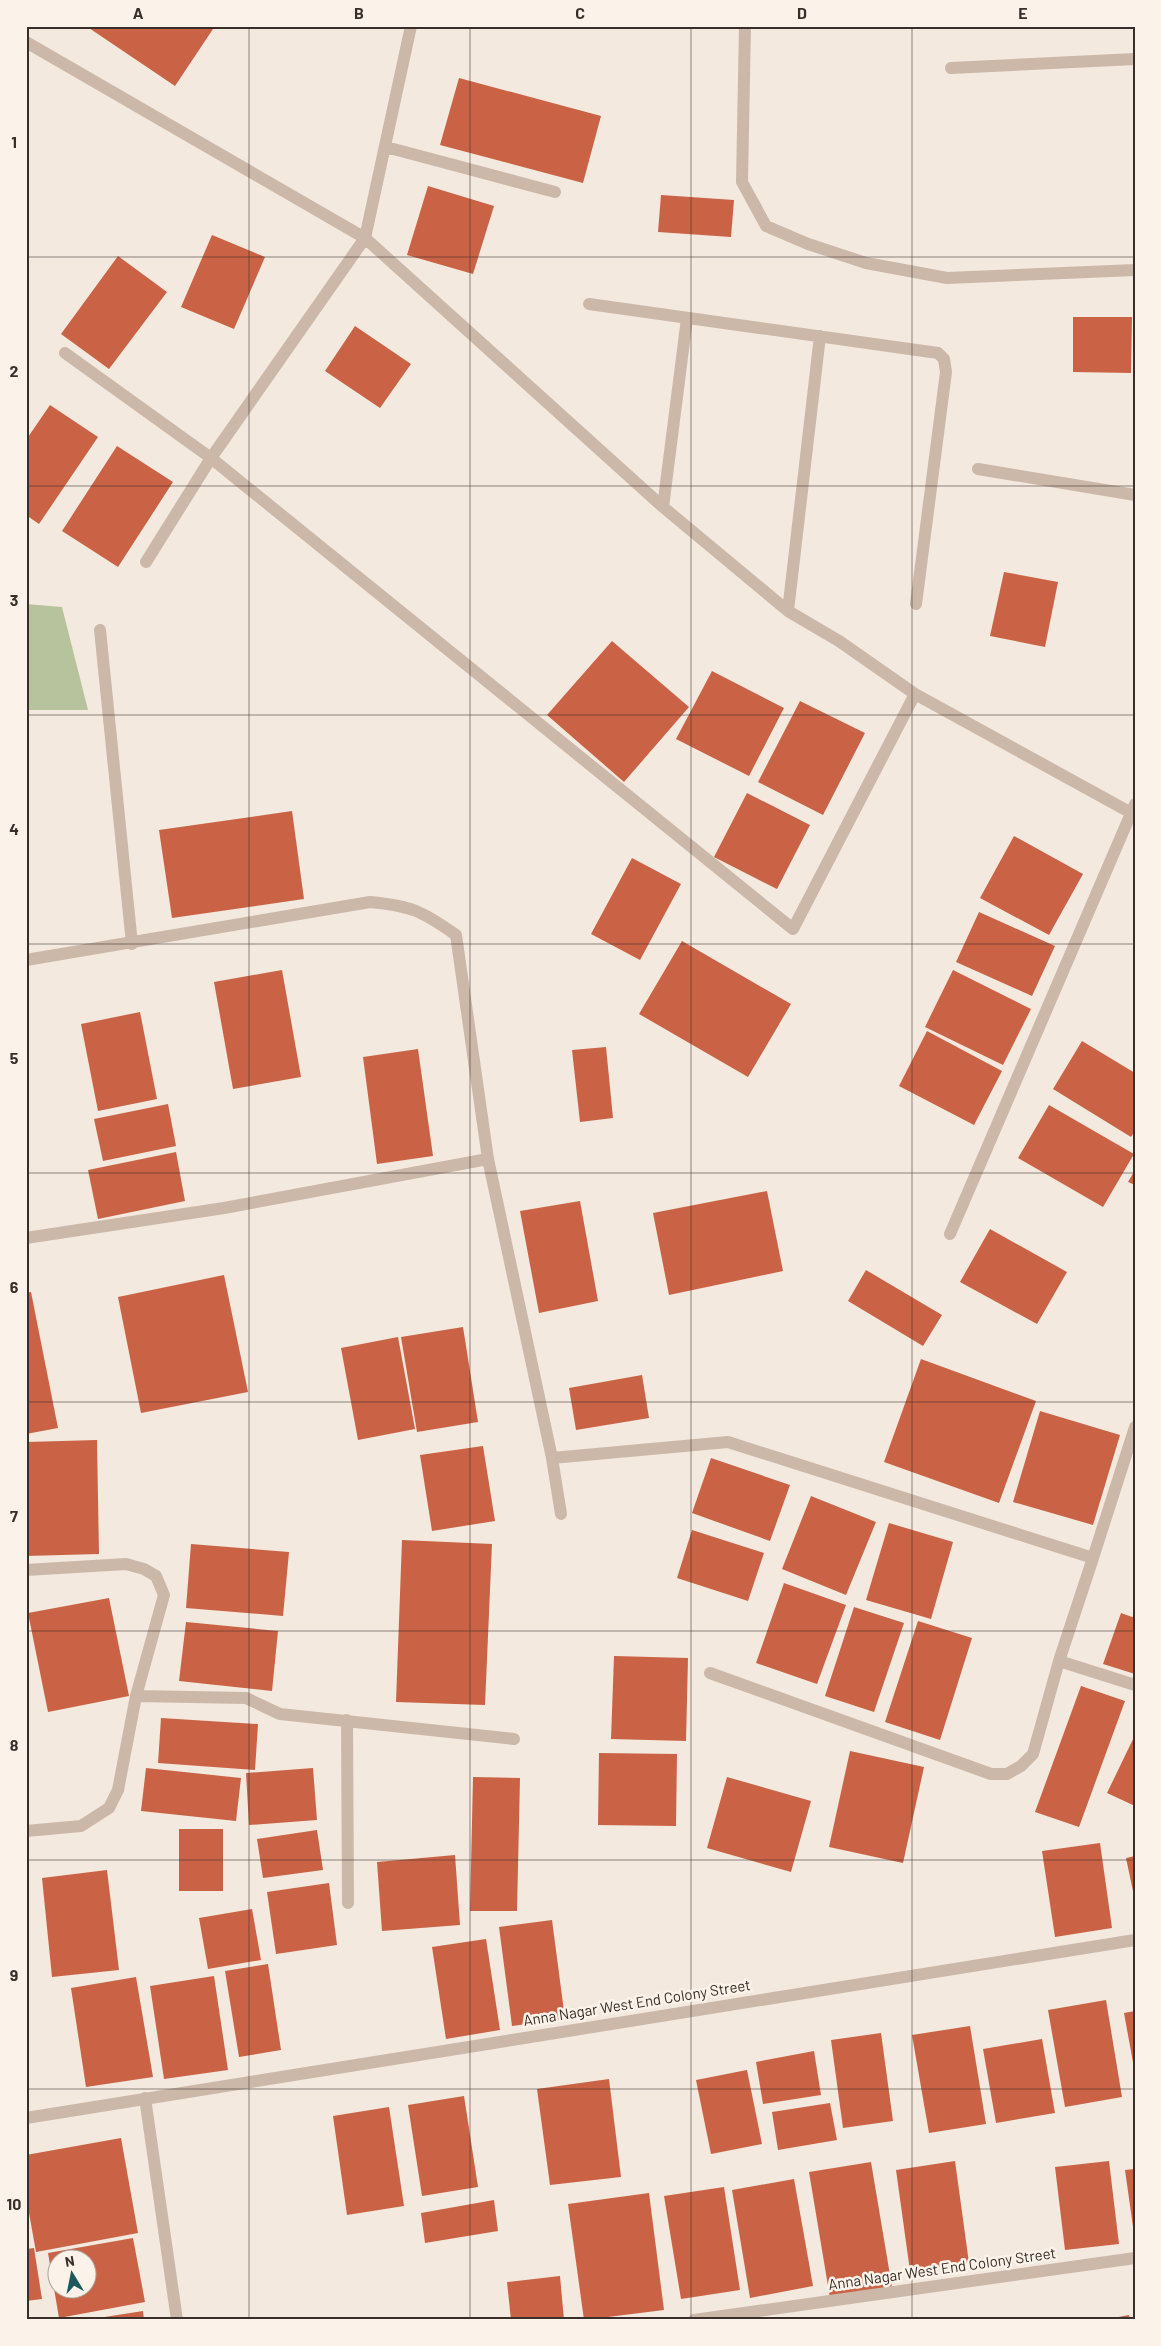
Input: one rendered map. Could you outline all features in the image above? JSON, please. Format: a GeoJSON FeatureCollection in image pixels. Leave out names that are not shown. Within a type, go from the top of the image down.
{"type":"FeatureCollection","features":[{"type":"Feature","properties":{"kind":"street"},"geometry":{"type":"LineString","coordinates":[[146,562],[211,458],[365,238],[411,26]]}},
{"type":"Feature","properties":{"kind":"street"},"geometry":{"type":"LineString","coordinates":[[745,26],[742,182],[766,226],[808,244],[866,263],[946,278],[1135,270]]}},
{"type":"Feature","properties":{"kind":"street"},"geometry":{"type":"LineString","coordinates":[[26,42],[365,238],[662,506],[788,611],[839,641],[915,694],[1134,811],[950,1234]]}},
{"type":"Feature","properties":{"kind":"street"},"geometry":{"type":"LineString","coordinates":[[951,68],[1135,59]]}},
{"type":"Feature","properties":{"kind":"street"},"geometry":{"type":"LineString","coordinates":[[386,147],[554,192]]}},
{"type":"Feature","properties":{"kind":"street"},"geometry":{"type":"LineString","coordinates":[[589,304],[938,353],[944,359],[946,372],[916,604]]}},
{"type":"Feature","properties":{"kind":"street"},"geometry":{"type":"LineString","coordinates":[[662,506],[687,318]]}},
{"type":"Feature","properties":{"kind":"street"},"geometry":{"type":"LineString","coordinates":[[788,611],[820,336]]}},
{"type":"Feature","properties":{"kind":"street"},"geometry":{"type":"LineString","coordinates":[[65,353],[211,458],[793,929],[915,694]]}},
{"type":"Feature","properties":{"kind":"street"},"geometry":{"type":"LineString","coordinates":[[978,470],[1135,495]]}},
{"type":"Feature","properties":{"kind":"street"},"geometry":{"type":"LineString","coordinates":[[100,630],[132,944]]}},
{"type":"Feature","properties":{"kind":"street"},"geometry":{"type":"LineString","coordinates":[[26,960],[132,944],[370,902],[403,905],[427,915],[456,935],[488,1159],[552,1458],[561,1514]]}},
{"type":"Feature","properties":{"kind":"street"},"geometry":{"type":"LineString","coordinates":[[26,1238],[224,1208],[488,1159]]}},
{"type":"Feature","properties":{"kind":"street"},"geometry":{"type":"LineString","coordinates":[[710,1673],[991,1774],[1008,1774],[1033,1754],[1059,1661],[1135,1427]]}},
{"type":"Feature","properties":{"kind":"street"},"geometry":{"type":"LineString","coordinates":[[552,1458],[728,1442],[1093,1558]]}},
{"type":"Feature","properties":{"kind":"street"},"geometry":{"type":"LineString","coordinates":[[26,1570],[126,1564],[144,1568],[156,1576],[164,1595],[136,1696],[118,1790],[109,1808],[81,1826],[26,1831]]}},
{"type":"Feature","properties":{"kind":"street"},"geometry":{"type":"LineString","coordinates":[[1059,1661],[1135,1685]]}},
{"type":"Feature","properties":{"kind":"street"},"geometry":{"type":"LineString","coordinates":[[136,1696],[246,1698],[280,1714],[514,1739]]}},
{"type":"Feature","properties":{"kind":"street"},"geometry":{"type":"LineString","coordinates":[[347,1720],[348,1903]]}},
{"type":"Feature","properties":{"kind":"street","name":"Anna Nagar West End Colony Street"},"geometry":{"type":"LineString","coordinates":[[26,2118],[1135,1940]]}},
{"type":"Feature","properties":{"kind":"street"},"geometry":{"type":"LineString","coordinates":[[145,2098],[177,2320]]}},
{"type":"Feature","properties":{"kind":"street","name":"Anna Nagar West End Colony Street"},"geometry":{"type":"LineString","coordinates":[[694,2320],[1135,2258]]}},
{"type":"Feature","properties":{"kind":"green space"},"geometry":{"type":"Polygon","coordinates":[[[26,604],[62,607],[88,710],[26,710],[26,604]]]}},
{"type":"Feature","properties":{"kind":"building"},"geometry":{"type":"Polygon","coordinates":[[[86,26],[215,26],[175,86],[86,26]]]}},
{"type":"Feature","properties":{"kind":"building"},"geometry":{"type":"Polygon","coordinates":[[[459,78],[601,116],[583,183],[440,145],[459,78]]]}},
{"type":"Feature","properties":{"kind":"building"},"geometry":{"type":"Polygon","coordinates":[[[428,186],[494,206],[473,274],[407,255],[428,186]]]}},
{"type":"Feature","properties":{"kind":"building"},"geometry":{"type":"Polygon","coordinates":[[[661,195],[734,200],[731,237],[658,232],[661,195]]]}},
{"type":"Feature","properties":{"kind":"building"},"geometry":{"type":"Polygon","coordinates":[[[212,235],[265,257],[234,329],[181,307],[212,235]]]}},
{"type":"Feature","properties":{"kind":"building"},"geometry":{"type":"Polygon","coordinates":[[[118,256],[167,292],[109,369],[61,334],[118,256]]]}},
{"type":"Feature","properties":{"kind":"building"},"geometry":{"type":"Polygon","coordinates":[[[1073,317],[1132,317],[1131,373],[1073,372],[1073,317]]]}},
{"type":"Feature","properties":{"kind":"building"},"geometry":{"type":"Polygon","coordinates":[[[355,326],[411,364],[380,408],[325,371],[355,326]]]}},
{"type":"Feature","properties":{"kind":"building"},"geometry":{"type":"Polygon","coordinates":[[[50,405],[98,437],[39,524],[26,515],[26,440],[50,405]]]}},
{"type":"Feature","properties":{"kind":"building"},"geometry":{"type":"Polygon","coordinates":[[[117,446],[173,482],[118,567],[62,531],[117,446]]]}},
{"type":"Feature","properties":{"kind":"building"},"geometry":{"type":"Polygon","coordinates":[[[1004,572],[1058,582],[1045,647],[990,636],[1004,572]]]}},
{"type":"Feature","properties":{"kind":"building"},"geometry":{"type":"Polygon","coordinates":[[[612,641],[689,707],[624,782],[547,715],[612,641]]]}},
{"type":"Feature","properties":{"kind":"building"},"geometry":{"type":"Polygon","coordinates":[[[712,671],[784,708],[749,776],[676,739],[712,671]]]}},
{"type":"Feature","properties":{"kind":"building"},"geometry":{"type":"Polygon","coordinates":[[[800,701],[865,733],[823,815],[758,782],[800,701]]]}},
{"type":"Feature","properties":{"kind":"building"},"geometry":{"type":"Polygon","coordinates":[[[747,793],[810,825],[777,889],[714,857],[747,793]]]}},
{"type":"Feature","properties":{"kind":"building"},"geometry":{"type":"Polygon","coordinates":[[[292,811],[304,899],[172,918],[159,830],[292,811]]]}},
{"type":"Feature","properties":{"kind":"building"},"geometry":{"type":"Polygon","coordinates":[[[1014,836],[1083,874],[1049,935],[980,898],[1014,836]]]}},
{"type":"Feature","properties":{"kind":"building"},"geometry":{"type":"Polygon","coordinates":[[[632,858],[681,884],[640,960],[591,934],[632,858]]]}},
{"type":"Feature","properties":{"kind":"building"},"geometry":{"type":"Polygon","coordinates":[[[979,912],[1055,946],[1032,996],[956,962],[979,912]]]}},
{"type":"Feature","properties":{"kind":"building"},"geometry":{"type":"Polygon","coordinates":[[[682,941],[791,1004],[748,1077],[639,1014],[682,941]]]}},
{"type":"Feature","properties":{"kind":"building"},"geometry":{"type":"Polygon","coordinates":[[[282,970],[301,1077],[233,1089],[214,982],[282,970]]]}},
{"type":"Feature","properties":{"kind":"building"},"geometry":{"type":"Polygon","coordinates":[[[953,970],[1031,1009],[1003,1065],[925,1027],[953,970]]]}},
{"type":"Feature","properties":{"kind":"building"},"geometry":{"type":"Polygon","coordinates":[[[140,1012],[157,1099],[98,1111],[81,1024],[140,1012]]]}},
{"type":"Feature","properties":{"kind":"building"},"geometry":{"type":"Polygon","coordinates":[[[927,1031],[1002,1071],[974,1125],[899,1086],[927,1031]]]}},
{"type":"Feature","properties":{"kind":"building"},"geometry":{"type":"Polygon","coordinates":[[[1082,1041],[1135,1073],[1135,1131],[1131,1137],[1053,1089],[1082,1041]]]}},
{"type":"Feature","properties":{"kind":"building"},"geometry":{"type":"Polygon","coordinates":[[[606,1047],[613,1118],[580,1122],[572,1050],[606,1047]]]}},
{"type":"Feature","properties":{"kind":"building"},"geometry":{"type":"Polygon","coordinates":[[[418,1049],[433,1156],[377,1164],[363,1057],[418,1049]]]}},
{"type":"Feature","properties":{"kind":"building"},"geometry":{"type":"Polygon","coordinates":[[[168,1104],[176,1146],[103,1161],[94,1119],[168,1104]]]}},
{"type":"Feature","properties":{"kind":"building"},"geometry":{"type":"Polygon","coordinates":[[[1049,1105],[1134,1154],[1103,1207],[1018,1158],[1049,1105]]]}},
{"type":"Feature","properties":{"kind":"building"},"geometry":{"type":"Polygon","coordinates":[[[176,1152],[185,1201],[98,1219],[88,1170],[176,1152]]]}},
{"type":"Feature","properties":{"kind":"building"},"geometry":{"type":"Polygon","coordinates":[[[1135,1170],[1135,1185],[1128,1182],[1135,1170]]]}},
{"type":"Feature","properties":{"kind":"building"},"geometry":{"type":"Polygon","coordinates":[[[767,1191],[783,1271],[669,1295],[653,1213],[767,1191]]]}},
{"type":"Feature","properties":{"kind":"building"},"geometry":{"type":"Polygon","coordinates":[[[580,1201],[598,1301],[539,1313],[520,1211],[580,1201]]]}},
{"type":"Feature","properties":{"kind":"building"},"geometry":{"type":"Polygon","coordinates":[[[990,1229],[1067,1272],[1037,1324],[960,1282],[990,1229]]]}},
{"type":"Feature","properties":{"kind":"building"},"geometry":{"type":"Polygon","coordinates":[[[866,1270],[942,1315],[923,1346],[848,1301],[866,1270]]]}},
{"type":"Feature","properties":{"kind":"building"},"geometry":{"type":"Polygon","coordinates":[[[224,1275],[248,1392],[141,1413],[118,1297],[224,1275]]]}},
{"type":"Feature","properties":{"kind":"building"},"geometry":{"type":"Polygon","coordinates":[[[31,1292],[58,1428],[26,1434],[26,1293],[31,1292]]]}},
{"type":"Feature","properties":{"kind":"building"},"geometry":{"type":"Polygon","coordinates":[[[463,1327],[478,1422],[417,1432],[401,1337],[463,1327]]]}},
{"type":"Feature","properties":{"kind":"building"},"geometry":{"type":"Polygon","coordinates":[[[398,1337],[415,1429],[358,1440],[341,1348],[398,1337]]]}},
{"type":"Feature","properties":{"kind":"building"},"geometry":{"type":"Polygon","coordinates":[[[921,1359],[1036,1401],[999,1503],[884,1462],[921,1359]]]}},
{"type":"Feature","properties":{"kind":"building"},"geometry":{"type":"Polygon","coordinates":[[[642,1375],[649,1418],[576,1430],[569,1388],[642,1375]]]}},
{"type":"Feature","properties":{"kind":"building"},"geometry":{"type":"Polygon","coordinates":[[[1040,1411],[1120,1435],[1093,1525],[1013,1502],[1040,1411]]]}},
{"type":"Feature","properties":{"kind":"building"},"geometry":{"type":"Polygon","coordinates":[[[97,1440],[99,1554],[26,1556],[26,1442],[97,1440]]]}},
{"type":"Feature","properties":{"kind":"building"},"geometry":{"type":"Polygon","coordinates":[[[483,1446],[495,1521],[432,1531],[420,1455],[483,1446]]]}},
{"type":"Feature","properties":{"kind":"building"},"geometry":{"type":"Polygon","coordinates":[[[711,1458],[790,1485],[770,1541],[692,1513],[711,1458]]]}},
{"type":"Feature","properties":{"kind":"building"},"geometry":{"type":"Polygon","coordinates":[[[811,1496],[876,1522],[846,1595],[782,1569],[811,1496]]]}},
{"type":"Feature","properties":{"kind":"building"},"geometry":{"type":"Polygon","coordinates":[[[889,1523],[953,1542],[931,1619],[866,1600],[889,1523]]]}},
{"type":"Feature","properties":{"kind":"building"},"geometry":{"type":"Polygon","coordinates":[[[692,1530],[764,1553],[748,1601],[677,1578],[692,1530]]]}},
{"type":"Feature","properties":{"kind":"building"},"geometry":{"type":"Polygon","coordinates":[[[402,1540],[492,1544],[485,1705],[396,1702],[402,1540]]]}},
{"type":"Feature","properties":{"kind":"building"},"geometry":{"type":"Polygon","coordinates":[[[191,1544],[289,1552],[283,1616],[186,1608],[191,1544]]]}},
{"type":"Feature","properties":{"kind":"building"},"geometry":{"type":"Polygon","coordinates":[[[784,1583],[846,1605],[817,1684],[756,1663],[784,1583]]]}},
{"type":"Feature","properties":{"kind":"building"},"geometry":{"type":"Polygon","coordinates":[[[109,1598],[129,1696],[48,1712],[28,1613],[109,1598]]]}},
{"type":"Feature","properties":{"kind":"building"},"geometry":{"type":"Polygon","coordinates":[[[854,1607],[904,1623],[874,1712],[825,1696],[854,1607]]]}},
{"type":"Feature","properties":{"kind":"building"},"geometry":{"type":"Polygon","coordinates":[[[1121,1613],[1135,1618],[1135,1674],[1103,1664],[1121,1613]]]}},
{"type":"Feature","properties":{"kind":"building"},"geometry":{"type":"Polygon","coordinates":[[[918,1621],[972,1638],[940,1740],[885,1722],[918,1621]]]}},
{"type":"Feature","properties":{"kind":"building"},"geometry":{"type":"Polygon","coordinates":[[[186,1622],[278,1631],[272,1691],[179,1681],[186,1622]]]}},
{"type":"Feature","properties":{"kind":"building"},"geometry":{"type":"Polygon","coordinates":[[[614,1656],[688,1658],[686,1741],[611,1739],[614,1656]]]}},
{"type":"Feature","properties":{"kind":"building"},"geometry":{"type":"Polygon","coordinates":[[[1081,1686],[1125,1701],[1079,1827],[1035,1812],[1081,1686]]]}},
{"type":"Feature","properties":{"kind":"building"},"geometry":{"type":"Polygon","coordinates":[[[161,1718],[258,1724],[255,1770],[158,1763],[161,1718]]]}},
{"type":"Feature","properties":{"kind":"building"},"geometry":{"type":"Polygon","coordinates":[[[1135,1735],[1135,1806],[1107,1793],[1135,1735]]]}},
{"type":"Feature","properties":{"kind":"building"},"geometry":{"type":"Polygon","coordinates":[[[850,1751],[924,1767],[903,1863],[829,1847],[850,1751]]]}},
{"type":"Feature","properties":{"kind":"building"},"geometry":{"type":"Polygon","coordinates":[[[599,1753],[677,1754],[676,1826],[598,1825],[599,1753]]]}},
{"type":"Feature","properties":{"kind":"building"},"geometry":{"type":"Polygon","coordinates":[[[146,1768],[241,1778],[236,1821],[141,1811],[146,1768]]]}},
{"type":"Feature","properties":{"kind":"building"},"geometry":{"type":"Polygon","coordinates":[[[313,1768],[317,1820],[249,1825],[246,1773],[313,1768]]]}},
{"type":"Feature","properties":{"kind":"building"},"geometry":{"type":"Polygon","coordinates":[[[473,1777],[520,1778],[517,1911],[470,1911],[473,1777]]]}},
{"type":"Feature","properties":{"kind":"building"},"geometry":{"type":"Polygon","coordinates":[[[727,1777],[811,1801],[791,1872],[707,1848],[727,1777]]]}},
{"type":"Feature","properties":{"kind":"building"},"geometry":{"type":"Polygon","coordinates":[[[179,1829],[223,1829],[223,1891],[179,1891],[179,1829]]]}},
{"type":"Feature","properties":{"kind":"building"},"geometry":{"type":"Polygon","coordinates":[[[317,1830],[323,1870],[263,1878],[257,1839],[317,1830]]]}},
{"type":"Feature","properties":{"kind":"building"},"geometry":{"type":"Polygon","coordinates":[[[1100,1843],[1112,1928],[1055,1937],[1042,1851],[1100,1843]]]}},
{"type":"Feature","properties":{"kind":"building"},"geometry":{"type":"Polygon","coordinates":[[[455,1855],[460,1925],[382,1931],[377,1862],[455,1855]]]}},
{"type":"Feature","properties":{"kind":"building"},"geometry":{"type":"Polygon","coordinates":[[[1135,1856],[1135,1896],[1134,1896],[1126,1858],[1135,1856]]]}},
{"type":"Feature","properties":{"kind":"building"},"geometry":{"type":"Polygon","coordinates":[[[107,1870],[119,1970],[52,1977],[42,1878],[107,1870]]]}},
{"type":"Feature","properties":{"kind":"building"},"geometry":{"type":"Polygon","coordinates":[[[329,1883],[337,1945],[276,1954],[267,1892],[329,1883]]]}},
{"type":"Feature","properties":{"kind":"building"},"geometry":{"type":"Polygon","coordinates":[[[252,1909],[261,1960],[208,1969],[199,1918],[252,1909]]]}},
{"type":"Feature","properties":{"kind":"building"},"geometry":{"type":"Polygon","coordinates":[[[552,1920],[565,2019],[512,2026],[499,1927],[552,1920]]]}},
{"type":"Feature","properties":{"kind":"building"},"geometry":{"type":"Polygon","coordinates":[[[486,1939],[500,2030],[446,2039],[432,1947],[486,1939]]]}},
{"type":"Feature","properties":{"kind":"building"},"geometry":{"type":"Polygon","coordinates":[[[268,1964],[281,2050],[239,2057],[225,1971],[268,1964]]]}},
{"type":"Feature","properties":{"kind":"building"},"geometry":{"type":"Polygon","coordinates":[[[214,1976],[228,2070],[164,2079],[150,1986],[214,1976]]]}},
{"type":"Feature","properties":{"kind":"building"},"geometry":{"type":"Polygon","coordinates":[[[136,1977],[153,2077],[86,2087],[71,1988],[136,1977]]]}},
{"type":"Feature","properties":{"kind":"building"},"geometry":{"type":"Polygon","coordinates":[[[1106,2000],[1122,2097],[1065,2107],[1048,2010],[1106,2000]]]}},
{"type":"Feature","properties":{"kind":"building"},"geometry":{"type":"Polygon","coordinates":[[[1135,2011],[1135,2068],[1134,2068],[1124,2013],[1135,2011]]]}},
{"type":"Feature","properties":{"kind":"building"},"geometry":{"type":"Polygon","coordinates":[[[970,2026],[986,2124],[929,2133],[912,2035],[970,2026]]]}},
{"type":"Feature","properties":{"kind":"building"},"geometry":{"type":"Polygon","coordinates":[[[881,2033],[893,2121],[843,2128],[831,2040],[881,2033]]]}},
{"type":"Feature","properties":{"kind":"building"},"geometry":{"type":"Polygon","coordinates":[[[1042,2039],[1055,2113],[996,2123],[983,2049],[1042,2039]]]}},
{"type":"Feature","properties":{"kind":"building"},"geometry":{"type":"Polygon","coordinates":[[[814,2051],[821,2095],[763,2104],[756,2062],[814,2051]]]}},
{"type":"Feature","properties":{"kind":"building"},"geometry":{"type":"Polygon","coordinates":[[[747,2070],[762,2144],[711,2154],[696,2080],[747,2070]]]}},
{"type":"Feature","properties":{"kind":"building"},"geometry":{"type":"Polygon","coordinates":[[[609,2079],[621,2177],[550,2185],[537,2089],[609,2079]]]}},
{"type":"Feature","properties":{"kind":"building"},"geometry":{"type":"Polygon","coordinates":[[[464,2096],[478,2187],[422,2196],[408,2105],[464,2096]]]}},
{"type":"Feature","properties":{"kind":"building"},"geometry":{"type":"Polygon","coordinates":[[[830,2103],[837,2140],[778,2150],[772,2112],[830,2103]]]}},
{"type":"Feature","properties":{"kind":"building"},"geometry":{"type":"Polygon","coordinates":[[[389,2107],[404,2206],[347,2215],[333,2116],[389,2107]]]}},
{"type":"Feature","properties":{"kind":"building"},"geometry":{"type":"Polygon","coordinates":[[[121,2138],[138,2233],[57,2248],[48,2248],[48,2250],[36,2252],[26,2196],[26,2155],[121,2138]]]}},
{"type":"Feature","properties":{"kind":"building"},"geometry":{"type":"Polygon","coordinates":[[[955,2161],[969,2263],[910,2271],[896,2170],[955,2161]]]}},
{"type":"Feature","properties":{"kind":"building"},"geometry":{"type":"Polygon","coordinates":[[[1109,2161],[1119,2244],[1065,2250],[1055,2167],[1109,2161]]]}},
{"type":"Feature","properties":{"kind":"building"},"geometry":{"type":"Polygon","coordinates":[[[871,2162],[892,2287],[830,2298],[809,2172],[871,2162]]]}},
{"type":"Feature","properties":{"kind":"building"},"geometry":{"type":"Polygon","coordinates":[[[1135,2169],[1135,2234],[1134,2234],[1125,2170],[1135,2169]]]}},
{"type":"Feature","properties":{"kind":"building"},"geometry":{"type":"Polygon","coordinates":[[[794,2179],[813,2286],[750,2298],[732,2190],[794,2179]]]}},
{"type":"Feature","properties":{"kind":"building"},"geometry":{"type":"Polygon","coordinates":[[[724,2187],[740,2290],[681,2299],[664,2196],[724,2187]]]}},
{"type":"Feature","properties":{"kind":"building"},"geometry":{"type":"Polygon","coordinates":[[[649,2193],[664,2310],[584,2320],[568,2204],[649,2193]]]}},
{"type":"Feature","properties":{"kind":"building"},"geometry":{"type":"Polygon","coordinates":[[[494,2200],[498,2231],[425,2243],[421,2213],[494,2200]]]}},
{"type":"Feature","properties":{"kind":"building"},"geometry":{"type":"Polygon","coordinates":[[[133,2238],[145,2302],[59,2318],[56,2298],[98,2298],[98,2248],[76,2248],[133,2238]]]}},
{"type":"Feature","properties":{"kind":"building"},"geometry":{"type":"Polygon","coordinates":[[[34,2248],[42,2299],[26,2301],[26,2249],[34,2248]]]}},
{"type":"Feature","properties":{"kind":"building"},"geometry":{"type":"Polygon","coordinates":[[[560,2276],[564,2320],[511,2320],[507,2282],[560,2276]]]}},
{"type":"Feature","properties":{"kind":"building"},"geometry":{"type":"Polygon","coordinates":[[[143,2311],[144,2320],[92,2320],[92,2319],[143,2311]]]}},
{"type":"Feature","properties":{"kind":"building"},"geometry":{"type":"Polygon","coordinates":[[[1129,2315],[1130,2320],[1108,2320],[1108,2319],[1129,2315]]]}}]}
